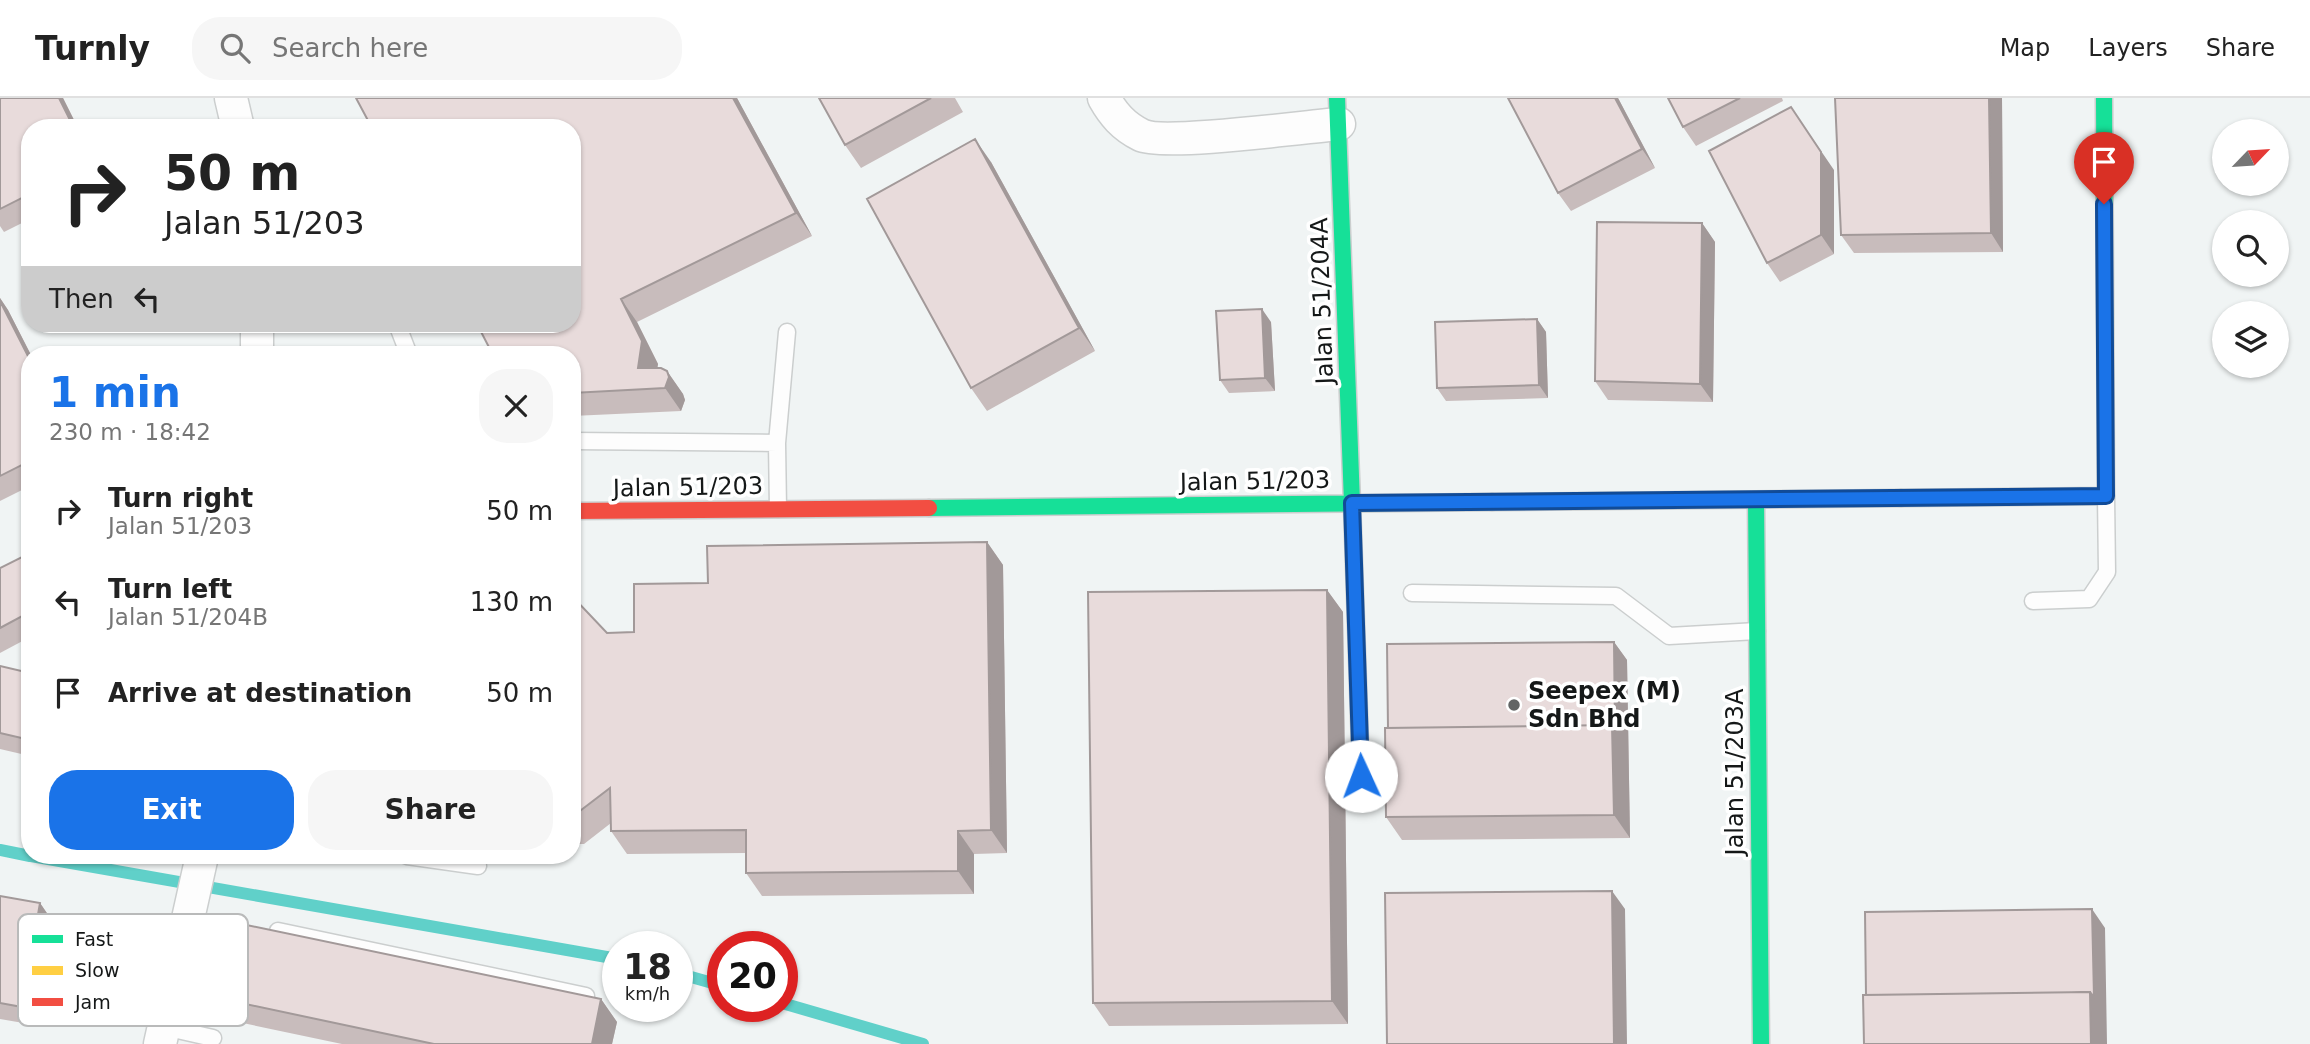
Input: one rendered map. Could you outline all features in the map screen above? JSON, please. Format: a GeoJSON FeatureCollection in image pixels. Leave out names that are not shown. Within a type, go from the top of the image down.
{"type":"FeatureCollection","features":[{"type":"Feature","properties":{"kind":"street"},"geometry":{"type":"LineString","coordinates":[[231,98],[235,119]]}},
{"type":"Feature","properties":{"kind":"street"},"geometry":{"type":"LineString","coordinates":[[1104,98],[1115,118],[1143,136],[1176,138],[1338,111]]}},
{"type":"Feature","properties":{"kind":"street"},"geometry":{"type":"LineString","coordinates":[[2104,98],[2106,496]]}},
{"type":"Feature","properties":{"kind":"street","name":"Jalan 51/204A"},"geometry":{"type":"LineString","coordinates":[[1338,111],[1352,503]]}},
{"type":"Feature","properties":{"kind":"street","name":"Jalan 51/203"},"geometry":{"type":"LineString","coordinates":[[581,511],[2106,496]]}},
{"type":"Feature","properties":{"kind":"street","name":"Jalan 51/203A"},"geometry":{"type":"LineString","coordinates":[[1756,500],[1760,1044]]}},
{"type":"Feature","properties":{"kind":"street"},"geometry":{"type":"LineString","coordinates":[[189,914],[200,864]]}},
{"type":"Feature","properties":{"kind":"lane"},"geometry":{"type":"LineString","coordinates":[[778,509],[778,443],[787,332]]}},
{"type":"Feature","properties":{"kind":"lane"},"geometry":{"type":"LineString","coordinates":[[581,441],[778,443]]}},
{"type":"Feature","properties":{"kind":"lane"},"geometry":{"type":"LineString","coordinates":[[2033,601],[2089,598],[2107,572],[2106,496]]}},
{"type":"Feature","properties":{"kind":"lane"},"geometry":{"type":"LineString","coordinates":[[1352,503],[1361,776]]}},
{"type":"Feature","properties":{"kind":"lane"},"geometry":{"type":"LineString","coordinates":[[1412,593],[1616,596],[1669,636],[1757,631]]}},
{"type":"Feature","properties":{"kind":"lane"},"geometry":{"type":"LineString","coordinates":[[464,864],[478,866]]}},
{"type":"Feature","properties":{"kind":"lane"},"geometry":{"type":"LineString","coordinates":[[278,931],[586,996]]}},
{"type":"Feature","properties":{"kind":"lane"},"geometry":{"type":"LineString","coordinates":[[162,1035],[213,1038]]}},
{"type":"Feature","properties":{"kind":"building"},"geometry":{"type":"Polygon","coordinates":[[[59,98],[70,119],[21,119],[21,198],[0,209],[0,99],[59,98]]]}},
{"type":"Feature","properties":{"kind":"building"},"geometry":{"type":"Polygon","coordinates":[[[356,98],[733,98],[796,213],[621,299],[642,341],[638,368],[661,368],[667,371],[669,377],[665,388],[581,393],[581,346],[488,346],[482,333],[581,333],[581,119],[367,119],[356,98]]]}},
{"type":"Feature","properties":{"kind":"building"},"geometry":{"type":"Polygon","coordinates":[[[819,98],[931,98],[845,145],[819,98]]]}},
{"type":"Feature","properties":{"kind":"building"},"geometry":{"type":"Polygon","coordinates":[[[1508,98],[1615,98],[1642,149],[1558,193],[1508,98]]]}},
{"type":"Feature","properties":{"kind":"building"},"geometry":{"type":"Polygon","coordinates":[[[1668,98],[1740,98],[1683,127],[1668,98]]]}},
{"type":"Feature","properties":{"kind":"building"},"geometry":{"type":"Polygon","coordinates":[[[1835,98],[1989,98],[1991,233],[1841,235],[1835,98]]]}},
{"type":"Feature","properties":{"kind":"building"},"geometry":{"type":"Polygon","coordinates":[[[1791,107],[1821,152],[1821,235],[1767,263],[1709,151],[1791,107]]]}},
{"type":"Feature","properties":{"kind":"building"},"geometry":{"type":"Polygon","coordinates":[[[975,139],[1079,328],[971,388],[867,199],[975,139]]]}},
{"type":"Feature","properties":{"kind":"building"},"geometry":{"type":"Polygon","coordinates":[[[1597,222],[1702,223],[1700,384],[1595,381],[1597,222]]]}},
{"type":"Feature","properties":{"kind":"building"},"geometry":{"type":"Polygon","coordinates":[[[0,301],[23,346],[21,466],[0,476],[0,301]]]}},
{"type":"Feature","properties":{"kind":"building"},"geometry":{"type":"Polygon","coordinates":[[[1262,309],[1265,378],[1220,380],[1216,311],[1262,309]]]}},
{"type":"Feature","properties":{"kind":"building"},"geometry":{"type":"Polygon","coordinates":[[[1537,319],[1539,385],[1437,388],[1435,322],[1537,319]]]}},
{"type":"Feature","properties":{"kind":"building"},"geometry":{"type":"Polygon","coordinates":[[[987,542],[991,830],[958,831],[958,871],[746,873],[746,830],[611,831],[610,788],[581,810],[581,606],[607,633],[634,632],[634,584],[708,583],[707,546],[987,542]]]}},
{"type":"Feature","properties":{"kind":"building"},"geometry":{"type":"Polygon","coordinates":[[[21,558],[21,617],[0,628],[0,568],[21,558]]]}},
{"type":"Feature","properties":{"kind":"building"},"geometry":{"type":"Polygon","coordinates":[[[1327,590],[1332,1001],[1093,1003],[1088,592],[1327,590]]]}},
{"type":"Feature","properties":{"kind":"building","name":"Seepex (M) Sdn Bhd"},"geometry":{"type":"Polygon","coordinates":[[[1614,642],[1615,730],[1612,725],[1388,728],[1387,644],[1614,642]]]}},
{"type":"Feature","properties":{"kind":"building"},"geometry":{"type":"Polygon","coordinates":[[[0,666],[21,671],[21,738],[0,733],[0,666]]]}},
{"type":"Feature","properties":{"kind":"building"},"geometry":{"type":"Polygon","coordinates":[[[1612,725],[1614,815],[1386,817],[1385,728],[1612,725]]]}},
{"type":"Feature","properties":{"kind":"building"},"geometry":{"type":"Polygon","coordinates":[[[1612,891],[1614,1044],[1387,1044],[1385,893],[1612,891]]]}},
{"type":"Feature","properties":{"kind":"building"},"geometry":{"type":"Polygon","coordinates":[[[0,896],[40,903],[38,914],[18,914],[18,1006],[0,1003],[0,896]]]}},
{"type":"Feature","properties":{"kind":"building"},"geometry":{"type":"Polygon","coordinates":[[[2092,909],[2094,997],[2090,992],[1866,995],[1865,912],[2092,909]]]}},
{"type":"Feature","properties":{"kind":"building"},"geometry":{"type":"Polygon","coordinates":[[[248,925],[601,999],[592,1044],[434,1044],[248,1005],[248,925]]]}},
{"type":"Feature","properties":{"kind":"building"},"geometry":{"type":"Polygon","coordinates":[[[2090,992],[2091,1044],[1864,1044],[1863,995],[2090,992]]]}},
{"type":"Feature","properties":{"kind":"waterway"},"geometry":{"type":"LineString","coordinates":[[0,850],[21,854]]}},
{"type":"Feature","properties":{"kind":"waterway"},"geometry":{"type":"LineString","coordinates":[[77,864],[602,956]]}},
{"type":"Feature","properties":{"kind":"waterway"},"geometry":{"type":"LineString","coordinates":[[693,978],[707,981]]}},
{"type":"Feature","properties":{"kind":"waterway"},"geometry":{"type":"LineString","coordinates":[[798,1008],[923,1044]]}},
{"type":"Feature","properties":{"kind":"traffic: fast"},"geometry":{"type":"LineString","coordinates":[[1337,98],[1352,503]]}},
{"type":"Feature","properties":{"kind":"traffic: fast"},"geometry":{"type":"LineString","coordinates":[[1901,498],[2106,496],[2104,98]]}},
{"type":"Feature","properties":{"kind":"traffic: fast"},"geometry":{"type":"LineString","coordinates":[[1756,500],[1761,1044]]}},
{"type":"Feature","properties":{"kind":"traffic: fast"},"geometry":{"type":"LineString","coordinates":[[929,508],[1492,502]]}},
{"type":"Feature","properties":{"kind":"traffic: slow"},"geometry":{"type":"LineString","coordinates":[[1492,502],[1901,498]]}},
{"type":"Feature","properties":{"kind":"traffic: jam"},"geometry":{"type":"LineString","coordinates":[[581,511],[929,508]]}},
{"type":"Feature","properties":{"kind":"place","name":"Seepex (M) Sdn Bhd"},"geometry":{"type":"Point","coordinates":[1514,705]}},
{"type":"Feature","properties":{"kind":"route"},"geometry":{"type":"LineString","coordinates":[[1361,776],[1352,503],[2106,496],[2104,204]]}}]}
